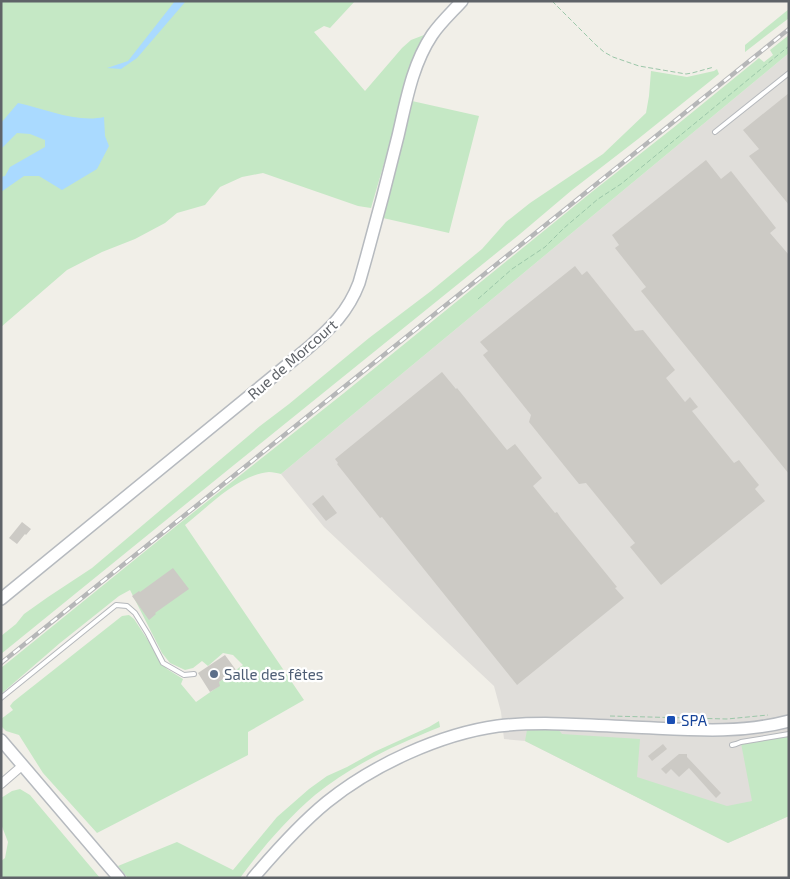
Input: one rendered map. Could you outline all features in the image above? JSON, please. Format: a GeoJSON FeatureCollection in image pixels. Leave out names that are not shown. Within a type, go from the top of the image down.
{"type":"FeatureCollection","features":[{"type":"Feature","properties":{"kind":"street","name":"Rue de Morcourt"},"geometry":{"type":"LineString","coordinates":[[1,599],[301,354],[338,320],[346,310],[359,283],[413,77],[431,36],[462,1]]}},
{"type":"Feature","properties":{"kind":"street"},"geometry":{"type":"LineString","coordinates":[[253,878],[296,830],[327,802],[362,778],[396,759],[429,744],[472,731],[498,726],[540,724],[715,731],[757,727],[789,721]]}},
{"type":"Feature","properties":{"kind":"street"},"geometry":{"type":"LineString","coordinates":[[1,740],[119,878]]}},
{"type":"Feature","properties":{"kind":"street"},"geometry":{"type":"LineString","coordinates":[[1,784],[23,765]]}},
{"type":"Feature","properties":{"kind":"street"},"geometry":{"type":"LineString","coordinates":[[261,878],[281,846]]}},
{"type":"Feature","properties":{"kind":"lane"},"geometry":{"type":"LineString","coordinates":[[715,132],[789,73]]}},
{"type":"Feature","properties":{"kind":"lane"},"geometry":{"type":"LineString","coordinates":[[1,698],[116,605],[127,606],[135,614],[163,663],[184,675],[194,674]]}},
{"type":"Feature","properties":{"kind":"lane"},"geometry":{"type":"LineString","coordinates":[[732,744],[789,734]]}},
{"type":"Feature","properties":{"kind":"path"},"geometry":{"type":"LineString","coordinates":[[552,1],[596,46],[613,58],[640,66],[686,74],[714,67]]}},
{"type":"Feature","properties":{"kind":"path"},"geometry":{"type":"LineString","coordinates":[[478,299],[512,269],[545,246],[593,203],[621,184],[789,46]]}},
{"type":"Feature","properties":{"kind":"path"},"geometry":{"type":"LineString","coordinates":[[609,716],[727,719],[773,714]]}},
{"type":"Feature","properties":{"kind":"shaded area"},"geometry":{"type":"Polygon","coordinates":[[[789,53],[789,816],[728,843],[525,741],[504,739],[501,712],[494,686],[324,527],[281,474],[789,53]]]}},
{"type":"Feature","properties":{"kind":"green space"},"geometry":{"type":"Polygon","coordinates":[[[1,1],[355,1],[330,28],[324,26],[314,32],[365,91],[411,40],[424,35],[426,40],[405,85],[371,208],[358,206],[263,173],[242,177],[220,187],[205,205],[177,213],[165,223],[135,239],[102,252],[67,270],[1,327],[1,1]]]}},
{"type":"Feature","properties":{"kind":"green space"},"geometry":{"type":"Polygon","coordinates":[[[789,9],[789,18],[745,52],[745,45],[789,9]]]}},
{"type":"Feature","properties":{"kind":"green space"},"geometry":{"type":"Polygon","coordinates":[[[789,35],[789,53],[281,474],[269,472],[257,474],[246,479],[224,492],[185,525],[304,700],[248,732],[248,755],[97,833],[43,773],[19,735],[6,731],[1,726],[1,719],[13,710],[10,706],[13,702],[122,616],[129,615],[134,619],[167,669],[183,679],[181,684],[196,702],[219,686],[219,682],[243,665],[233,655],[223,653],[208,666],[202,661],[193,668],[185,670],[170,663],[162,653],[130,590],[119,596],[60,643],[1,694],[1,668],[759,58],[764,62],[773,55],[770,50],[789,35]]]}},
{"type":"Feature","properties":{"kind":"green space"},"geometry":{"type":"Polygon","coordinates":[[[717,69],[719,74],[572,190],[1,654],[1,636],[16,624],[24,614],[92,568],[260,426],[482,249],[506,222],[530,203],[603,154],[646,113],[651,71],[687,77],[717,69]]]}},
{"type":"Feature","properties":{"kind":"green space"},"geometry":{"type":"Polygon","coordinates":[[[412,101],[479,116],[449,233],[383,218],[412,101]]]}},
{"type":"Feature","properties":{"kind":"green space"},"geometry":{"type":"Polygon","coordinates":[[[439,721],[440,727],[375,756],[344,774],[315,795],[275,834],[240,878],[128,878],[118,866],[177,842],[233,870],[277,817],[309,789],[327,776],[439,721]]]}},
{"type":"Feature","properties":{"kind":"green space"},"geometry":{"type":"Polygon","coordinates":[[[558,729],[562,734],[640,739],[637,777],[727,806],[752,801],[741,743],[789,736],[789,816],[728,843],[525,741],[527,730],[558,729]]]}},
{"type":"Feature","properties":{"kind":"green space"},"geometry":{"type":"Polygon","coordinates":[[[20,789],[30,795],[100,878],[1,878],[1,861],[5,858],[8,842],[1,824],[1,798],[12,791],[20,789]]]}},
{"type":"Feature","properties":{"kind":"water"},"geometry":{"type":"Polygon","coordinates":[[[175,1],[186,1],[137,58],[121,69],[107,68],[128,61],[175,1]]]}},
{"type":"Feature","properties":{"kind":"water"},"geometry":{"type":"Polygon","coordinates":[[[18,103],[72,117],[104,117],[105,136],[109,146],[97,169],[62,190],[39,176],[24,176],[1,192],[1,177],[5,176],[10,167],[45,147],[45,140],[30,134],[17,133],[1,149],[1,123],[18,103]]]}},
{"type":"Feature","properties":{"kind":"building"},"geometry":{"type":"Polygon","coordinates":[[[789,93],[789,205],[749,156],[759,149],[743,130],[789,93]]]}},
{"type":"Feature","properties":{"kind":"building"},"geometry":{"type":"Polygon","coordinates":[[[706,160],[721,179],[731,171],[776,228],[770,233],[789,255],[789,474],[641,291],[646,287],[615,248],[619,245],[612,235],[706,160]]]}},
{"type":"Feature","properties":{"kind":"building"},"geometry":{"type":"Polygon","coordinates":[[[575,266],[582,275],[587,271],[635,331],[643,330],[675,370],[666,378],[685,402],[690,397],[698,407],[692,411],[734,463],[739,460],[759,485],[755,489],[765,501],[661,585],[630,547],[635,543],[586,483],[579,484],[529,422],[531,415],[483,355],[488,351],[480,342],[575,266]]]}},
{"type":"Feature","properties":{"kind":"building"},"geometry":{"type":"Polygon","coordinates":[[[442,372],[507,450],[515,444],[542,478],[533,486],[555,513],[557,512],[624,598],[517,685],[382,517],[380,518],[335,459],[442,372]]]}},
{"type":"Feature","properties":{"kind":"building"},"geometry":{"type":"Polygon","coordinates":[[[323,495],[337,513],[326,521],[312,504],[323,495]]]}},
{"type":"Feature","properties":{"kind":"building"},"geometry":{"type":"Polygon","coordinates":[[[22,522],[31,529],[17,544],[9,538],[22,522]]]}},
{"type":"Feature","properties":{"kind":"building"},"geometry":{"type":"Polygon","coordinates":[[[173,568],[189,589],[155,613],[149,620],[132,596],[173,568]]]}},
{"type":"Feature","properties":{"kind":"building"},"geometry":{"type":"Polygon","coordinates":[[[225,655],[236,670],[219,682],[220,686],[210,692],[198,673],[225,655]]]}},
{"type":"Feature","properties":{"kind":"building"},"geometry":{"type":"Polygon","coordinates":[[[663,744],[667,749],[652,761],[648,756],[663,744]]]}},
{"type":"Feature","properties":{"kind":"building"},"geometry":{"type":"Polygon","coordinates":[[[679,754],[687,754],[687,757],[721,793],[716,798],[689,768],[679,777],[671,769],[666,774],[661,769],[679,754]]]}},
{"type":"Feature","properties":{"kind":"railway"},"geometry":{"type":"LineString","coordinates":[[1,663],[789,29]]}},
{"type":"Feature","properties":{"kind":"place","name":"Salle des fêtes"},"geometry":{"type":"Point","coordinates":[214,674]}},
{"type":"Feature","properties":{"kind":"place","name":"SPA"},"geometry":{"type":"Point","coordinates":[671,720]}}]}
